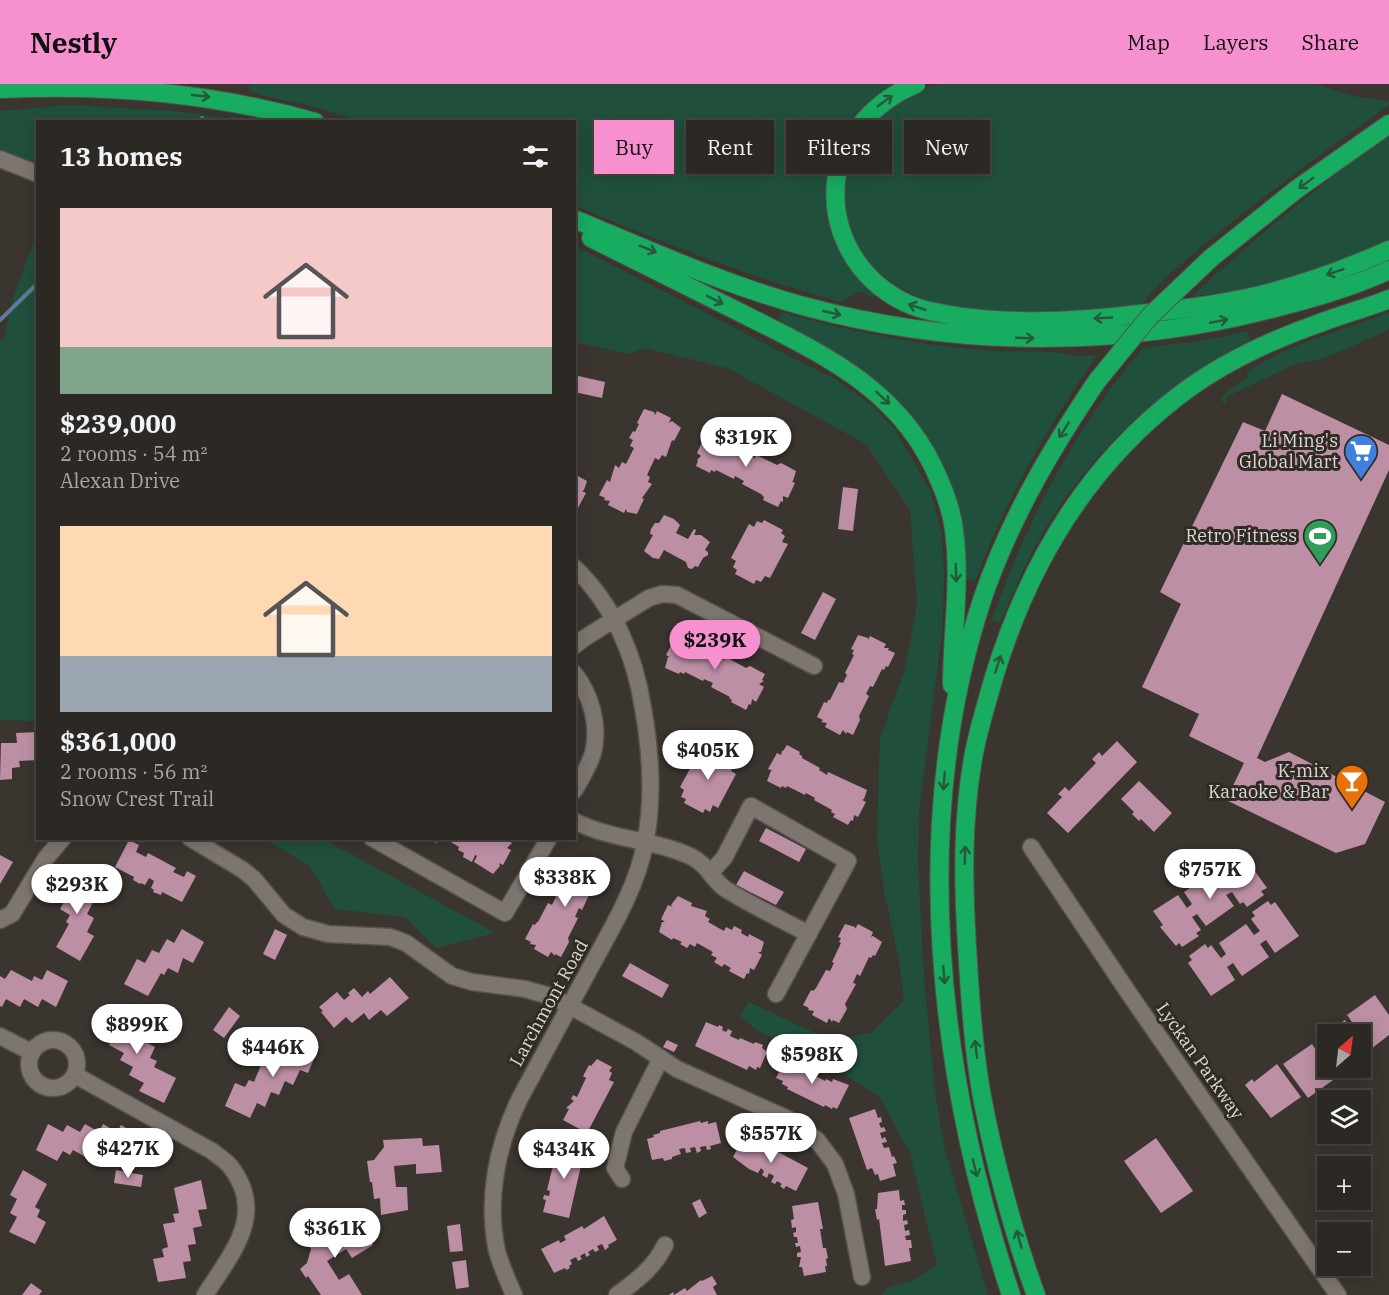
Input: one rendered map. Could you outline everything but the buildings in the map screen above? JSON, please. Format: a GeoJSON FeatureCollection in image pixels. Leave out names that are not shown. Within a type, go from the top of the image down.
{"type":"FeatureCollection","features":[{"type":"Feature","properties":{"kind":"highway"},"geometry":{"type":"LineString","coordinates":[[916,84],[899,91],[883,102],[860,124],[848,144],[842,162],[837,180],[836,199],[843,236],[861,268],[874,282],[906,303],[950,315],[1016,322],[1117,317],[1179,310],[1255,296],[1304,283],[1356,265],[1389,250]]}},
{"type":"Feature","properties":{"kind":"highway"},"geometry":{"type":"LineString","coordinates":[[8,88],[69,86],[208,97],[260,106],[308,120]]}},
{"type":"Feature","properties":{"kind":"highway"},"geometry":{"type":"LineString","coordinates":[[1011,1295],[984,1206],[971,1151],[960,1092],[944,976],[940,924],[941,814],[945,767],[968,649],[983,597],[1009,534],[1043,465],[1097,381],[1150,316],[1211,258],[1297,189],[1389,124]]}},
{"type":"Feature","properties":{"kind":"highway"},"geometry":{"type":"LineString","coordinates":[[576,220],[710,274],[807,307],[907,328],[970,335],[1083,338],[1184,328],[1253,315],[1305,300],[1389,270]]}},
{"type":"Feature","properties":{"kind":"highway"},"geometry":{"type":"LineString","coordinates":[[576,232],[783,334],[838,365],[872,388],[921,441],[933,463],[947,500],[954,530],[956,591],[952,650],[952,723]]}},
{"type":"Feature","properties":{"kind":"highway"},"geometry":{"type":"LineString","coordinates":[[1036,1295],[1003,1184],[982,1096],[970,1003],[964,899],[966,819],[974,753],[1000,658],[1023,596],[1045,550],[1068,512],[1100,471],[1152,418],[1188,389],[1244,354],[1320,323],[1389,299]]}},
{"type":"Feature","properties":{"kind":"street"},"geometry":{"type":"LineString","coordinates":[[0,159],[36,173]]}},
{"type":"Feature","properties":{"kind":"street","name":"Larchmont Road"},"geometry":{"type":"LineString","coordinates":[[514,1295],[497,1249],[494,1208],[496,1168],[511,1117],[627,898],[639,867],[645,842],[651,786],[647,733],[629,651],[606,605],[576,569]]}},
{"type":"Feature","properties":{"kind":"street"},"geometry":{"type":"LineString","coordinates":[[576,644],[649,598],[662,594],[677,595],[814,666]]}},
{"type":"Feature","properties":{"kind":"street"},"geometry":{"type":"LineString","coordinates":[[576,676],[589,698],[595,730],[593,753],[576,787]]}},
{"type":"Feature","properties":{"kind":"street"},"geometry":{"type":"LineString","coordinates":[[711,872],[724,858],[751,806],[848,861],[776,994]]}},
{"type":"Feature","properties":{"kind":"street"},"geometry":{"type":"LineString","coordinates":[[576,822],[594,831],[645,842],[690,856],[704,864],[724,889],[809,934]]}},
{"type":"Feature","properties":{"kind":"street"},"geometry":{"type":"LineString","coordinates":[[0,920],[12,914],[46,858],[61,840]]}},
{"type":"Feature","properties":{"kind":"street"},"geometry":{"type":"LineString","coordinates":[[193,840],[243,870],[254,879],[284,915],[303,927],[328,934],[390,937],[406,943],[452,976],[472,982],[525,989],[553,998],[677,1069],[788,1119],[817,1140],[828,1152],[841,1177],[861,1277]]}},
{"type":"Feature","properties":{"kind":"street"},"geometry":{"type":"LineString","coordinates":[[376,840],[505,913],[548,840]]}},
{"type":"Feature","properties":{"kind":"street","name":"Lyckan Parkway"},"geometry":{"type":"LineString","coordinates":[[1031,848],[1338,1295]]}},
{"type":"Feature","properties":{"kind":"street"},"geometry":{"type":"LineString","coordinates":[[0,1035],[31,1052]]}},
{"type":"Feature","properties":{"kind":"street"},"geometry":{"type":"LineString","coordinates":[[60,1041],[73,1051],[77,1067],[75,1075],[64,1086],[49,1088],[41,1086],[35,1081],[28,1067],[31,1052],[44,1042],[60,1041]]}},
{"type":"Feature","properties":{"kind":"street"},"geometry":{"type":"LineString","coordinates":[[622,1179],[615,1168],[624,1132],[661,1058]]}},
{"type":"Feature","properties":{"kind":"street"},"geometry":{"type":"LineString","coordinates":[[75,1075],[212,1151],[230,1166],[245,1198],[246,1213],[243,1233],[204,1295]]}},
{"type":"Feature","properties":{"kind":"street"},"geometry":{"type":"LineString","coordinates":[[617,1295],[645,1274],[658,1260],[665,1245]]}},
{"type":"Feature","properties":{"kind":"green space"},"geometry":{"type":"Polygon","coordinates":[[[253,84],[900,84],[857,120],[786,120],[786,174],[843,174],[835,240],[847,263],[865,286],[880,295],[872,297],[859,291],[842,302],[774,282],[707,258],[576,206],[576,120],[359,120],[249,90],[249,85],[253,84]]]}},
{"type":"Feature","properties":{"kind":"green space"},"geometry":{"type":"Polygon","coordinates":[[[940,84],[1314,84],[1357,97],[1389,101],[1389,105],[1231,223],[1159,284],[1144,303],[1124,310],[1019,313],[962,309],[909,292],[885,278],[864,258],[854,242],[843,201],[846,174],[892,174],[892,120],[875,120],[896,102],[917,91],[940,84]]]}},
{"type":"Feature","properties":{"kind":"green space"},"geometry":{"type":"Polygon","coordinates":[[[72,105],[175,111],[220,117],[225,120],[36,120],[36,168],[0,153],[0,111],[72,105]]]}},
{"type":"Feature","properties":{"kind":"green space"},"geometry":{"type":"Polygon","coordinates":[[[232,116],[254,120],[225,120],[232,116]]]}},
{"type":"Feature","properties":{"kind":"green space"},"geometry":{"type":"Polygon","coordinates":[[[1389,136],[1389,242],[1263,285],[1220,296],[1219,292],[1191,297],[1287,213],[1389,136]]]}},
{"type":"Feature","properties":{"kind":"green space"},"geometry":{"type":"Polygon","coordinates":[[[36,236],[36,721],[0,720],[0,341],[4,338],[14,295],[36,236]]]}},
{"type":"Feature","properties":{"kind":"green space"},"geometry":{"type":"Polygon","coordinates":[[[576,247],[836,380],[870,404],[894,428],[931,492],[942,535],[944,578],[942,633],[919,811],[918,864],[924,979],[935,1092],[944,1146],[988,1295],[882,1295],[889,1287],[910,1282],[937,1265],[910,1153],[879,1096],[842,1073],[755,1029],[740,1016],[749,1002],[808,1030],[837,1040],[871,1033],[904,1001],[899,960],[884,891],[877,837],[880,738],[905,669],[917,604],[910,510],[866,444],[727,368],[645,348],[629,354],[576,342],[576,247]]]}},
{"type":"Feature","properties":{"kind":"green space"},"geometry":{"type":"Polygon","coordinates":[[[782,312],[857,331],[933,345],[984,350],[1062,353],[1075,356],[1097,355],[1061,409],[1029,464],[1000,522],[975,582],[964,578],[933,448],[907,412],[777,323],[782,312]]]}},
{"type":"Feature","properties":{"kind":"green space"},"geometry":{"type":"Polygon","coordinates":[[[1389,312],[1389,328],[1384,332],[1325,358],[1295,364],[1228,396],[1225,404],[1221,400],[1226,393],[1247,377],[1247,372],[1263,362],[1298,345],[1389,312]]]}},
{"type":"Feature","properties":{"kind":"green space"},"geometry":{"type":"Polygon","coordinates":[[[1248,331],[1250,340],[1187,378],[1130,425],[1104,451],[1058,508],[1023,570],[1000,623],[992,620],[1021,547],[1055,477],[1095,411],[1143,348],[1207,340],[1248,331]]]}},
{"type":"Feature","properties":{"kind":"green space"},"geometry":{"type":"Polygon","coordinates":[[[266,840],[325,840],[495,933],[436,948],[406,917],[335,909],[309,865],[266,840]]]}},
{"type":"Feature","properties":{"kind":"waterway"},"geometry":{"type":"LineString","coordinates":[[0,320],[36,285]]}},
{"type":"Feature","properties":{"kind":"place","name":"Li Ming's Global Mart"},"geometry":{"type":"Point","coordinates":[1361,480]}},
{"type":"Feature","properties":{"kind":"place","name":"Retro Fitness"},"geometry":{"type":"Point","coordinates":[1320,565]}},
{"type":"Feature","properties":{"kind":"place","name":"K-mix Karaoke & Bar"},"geometry":{"type":"Point","coordinates":[1352,810]}}]}
